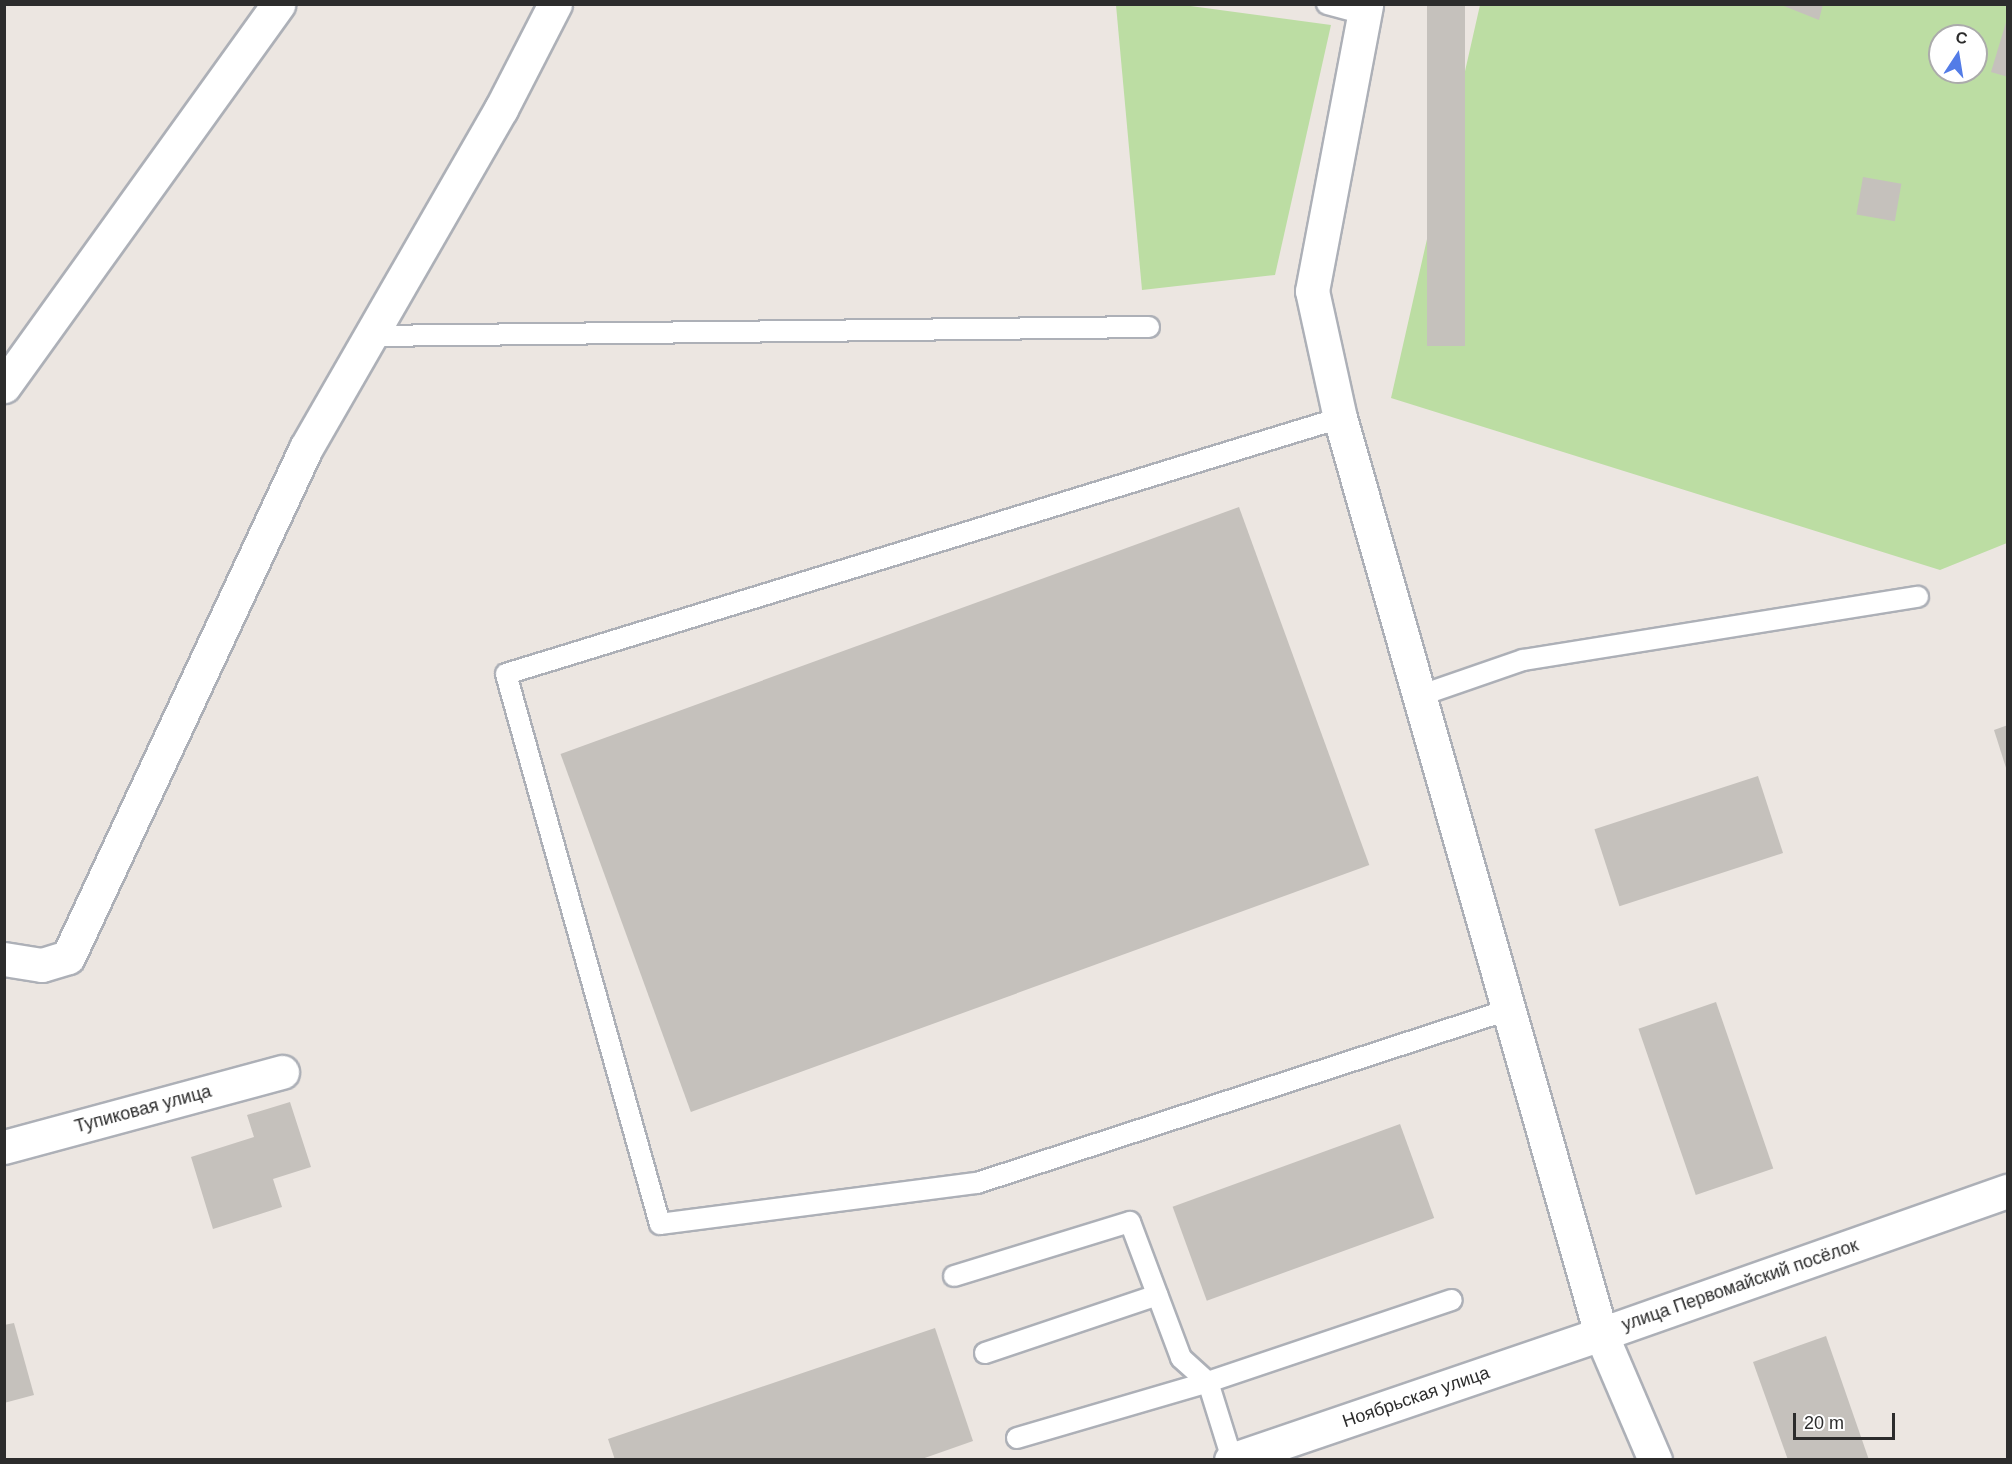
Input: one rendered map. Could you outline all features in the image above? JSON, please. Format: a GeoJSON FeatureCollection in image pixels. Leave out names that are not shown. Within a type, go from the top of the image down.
{"type":"FeatureCollection","features":[{"type":"Feature","properties":{"kind":"street"},"geometry":{"type":"LineString","coordinates":[[4,386],[278,4]]}},
{"type":"Feature","properties":{"kind":"street"},"geometry":{"type":"LineString","coordinates":[[4,959],[42,964],[68,957],[306,448],[501,109],[555,4]]}},
{"type":"Feature","properties":{"kind":"street"},"geometry":{"type":"LineString","coordinates":[[1366,9],[1312,291],[1340,418],[1601,1334]]}},
{"type":"Feature","properties":{"kind":"street","name":"Тупиковая улица"},"geometry":{"type":"LineString","coordinates":[[4,1147],[282,1072]]}},
{"type":"Feature","properties":{"kind":"street","name":"улица Первомайский посёлок"},"geometry":{"type":"LineString","coordinates":[[1655,1460],[1601,1334],[2007,1191]]}},
{"type":"Feature","properties":{"kind":"street","name":"Ноябрьская улица"},"geometry":{"type":"LineString","coordinates":[[1232,1459],[1601,1334]]}},
{"type":"Feature","properties":{"kind":"lane"},"geometry":{"type":"LineString","coordinates":[[1327,4],[1366,9]]}},
{"type":"Feature","properties":{"kind":"lane"},"geometry":{"type":"LineString","coordinates":[[370,336],[1149,327]]}},
{"type":"Feature","properties":{"kind":"lane"},"geometry":{"type":"LineString","coordinates":[[1340,418],[506,674],[660,1224],[977,1183],[1508,1010]]}},
{"type":"Feature","properties":{"kind":"lane"},"geometry":{"type":"LineString","coordinates":[[1419,696],[1523,660],[1918,597]]}},
{"type":"Feature","properties":{"kind":"lane"},"geometry":{"type":"LineString","coordinates":[[954,1276],[1130,1222],[1181,1358],[1208,1383],[1232,1459]]}},
{"type":"Feature","properties":{"kind":"lane"},"geometry":{"type":"LineString","coordinates":[[985,1353],[1157,1295]]}},
{"type":"Feature","properties":{"kind":"lane"},"geometry":{"type":"LineString","coordinates":[[1017,1438],[1208,1383],[1452,1300]]}},
{"type":"Feature","properties":{"kind":"green space"},"geometry":{"type":"Polygon","coordinates":[[[1116,5],[1183,5],[1331,25],[1275,275],[1142,290],[1116,5]]]}},
{"type":"Feature","properties":{"kind":"green space"},"geometry":{"type":"Polygon","coordinates":[[[1480,5],[2007,5],[2007,543],[1940,570],[1391,398],[1480,5]]]}},
{"type":"Feature","properties":{"kind":"building"},"geometry":{"type":"Polygon","coordinates":[[[1427,4],[1465,4],[1465,346],[1427,346],[1427,4]]]}},
{"type":"Feature","properties":{"kind":"building"},"geometry":{"type":"Polygon","coordinates":[[[1779,4],[1823,4],[1819,20],[1779,4]]]}},
{"type":"Feature","properties":{"kind":"building"},"geometry":{"type":"Polygon","coordinates":[[[2008,19],[2008,77],[1991,72],[2008,19]]]}},
{"type":"Feature","properties":{"kind":"building"},"geometry":{"type":"Polygon","coordinates":[[[1863,177],[1901,184],[1895,221],[1856,214],[1863,177]]]}},
{"type":"Feature","properties":{"kind":"building"},"geometry":{"type":"Polygon","coordinates":[[[1239,507],[1369,865],[691,1112],[561,754],[1239,507]]]}},
{"type":"Feature","properties":{"kind":"building"},"geometry":{"type":"Polygon","coordinates":[[[2008,725],[2008,771],[2007,771],[1994,730],[2008,725]]]}},
{"type":"Feature","properties":{"kind":"building"},"geometry":{"type":"Polygon","coordinates":[[[1758,776],[1783,853],[1619,906],[1594,829],[1758,776]]]}},
{"type":"Feature","properties":{"kind":"building"},"geometry":{"type":"Polygon","coordinates":[[[1716,1002],[1773,1168],[1696,1195],[1638,1029],[1716,1002]]]}},
{"type":"Feature","properties":{"kind":"building"},"geometry":{"type":"Polygon","coordinates":[[[290,1102],[311,1167],[273,1179],[282,1207],[213,1229],[191,1157],[254,1137],[247,1115],[290,1102]]]}},
{"type":"Feature","properties":{"kind":"building"},"geometry":{"type":"Polygon","coordinates":[[[1400,1124],[1434,1218],[1207,1301],[1173,1207],[1400,1124]]]}},
{"type":"Feature","properties":{"kind":"building"},"geometry":{"type":"Polygon","coordinates":[[[14,1323],[34,1395],[4,1403],[4,1325],[14,1323]]]}},
{"type":"Feature","properties":{"kind":"building"},"geometry":{"type":"Polygon","coordinates":[[[935,1328],[973,1441],[919,1460],[615,1460],[608,1439],[935,1328]]]}},
{"type":"Feature","properties":{"kind":"building"},"geometry":{"type":"Polygon","coordinates":[[[1826,1336],[1869,1460],[1788,1460],[1753,1362],[1826,1336]]]}}]}
